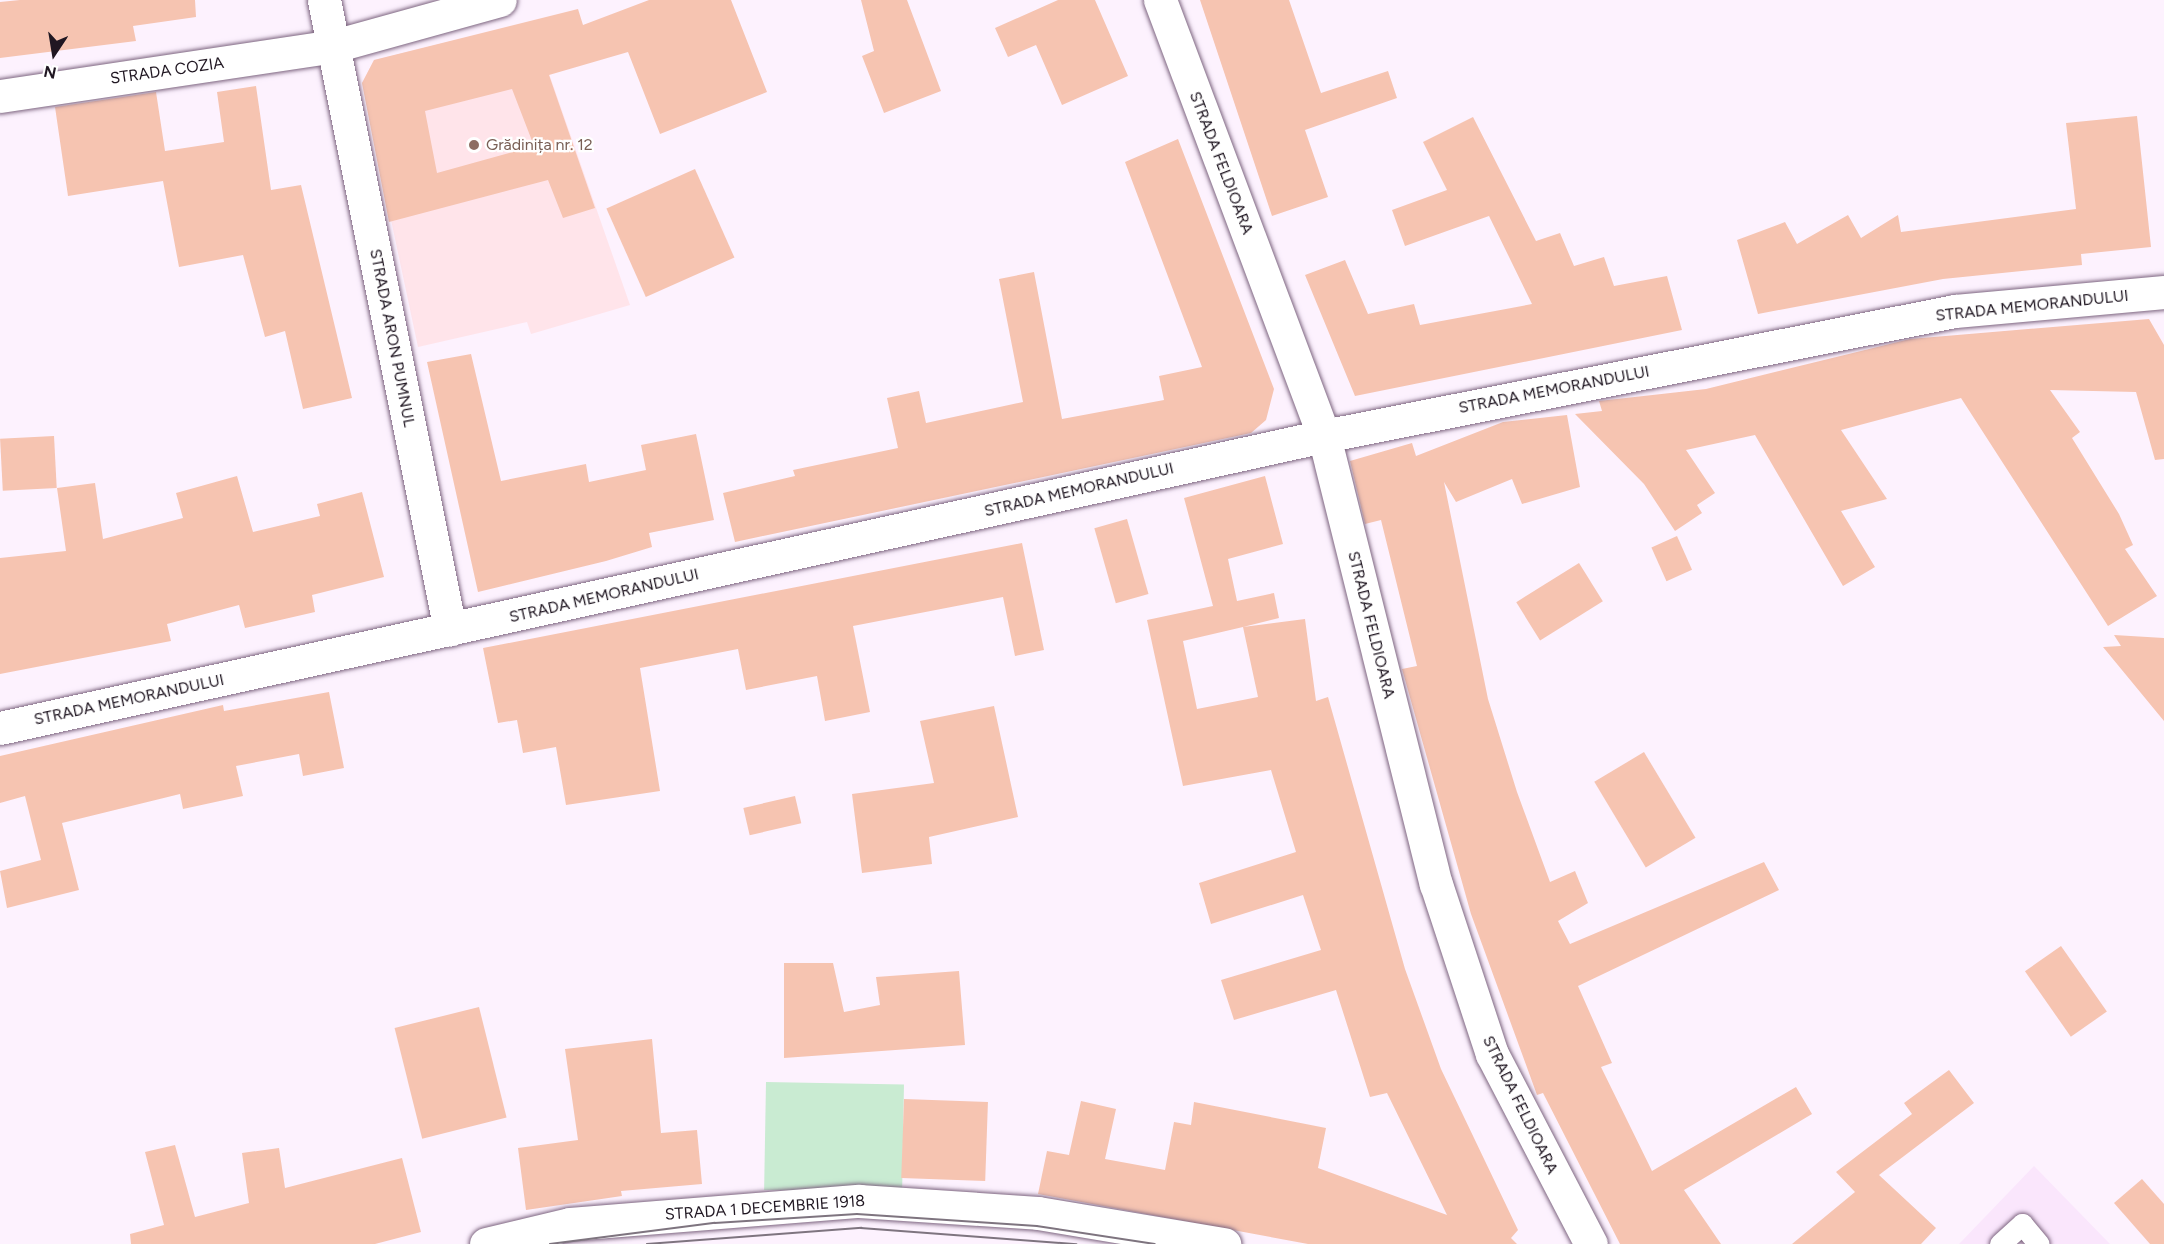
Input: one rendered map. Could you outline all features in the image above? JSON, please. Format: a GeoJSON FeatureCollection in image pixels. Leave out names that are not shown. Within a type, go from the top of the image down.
{"type":"FeatureCollection","features":[{"type":"Feature","properties":{"kind":"street","name":"STRADA ARON PUMNUL"},"geometry":{"type":"LineString","coordinates":[[324,0],[450,630]]}},
{"type":"Feature","properties":{"kind":"street","name":"STRADA COZIA"},"geometry":{"type":"LineString","coordinates":[[0,96],[334,46],[500,0]]}},
{"type":"Feature","properties":{"kind":"street","name":"STRADA FELDIOARA"},"geometry":{"type":"LineString","coordinates":[[1160,0],[1324,436],[1436,884],[1492,1054],[1579,1237]]}},
{"type":"Feature","properties":{"kind":"street","name":"STRADA MEMORANDULUI"},"geometry":{"type":"LineString","coordinates":[[0,728],[1324,436],[1955,311],[2164,292]]}},
{"type":"Feature","properties":{"kind":"street","name":"STRADA 1 DECEMBRIE 1918"},"geometry":{"type":"LineString","coordinates":[[486,1244],[616,1219],[859,1201],[1038,1213],[1224,1244]]}},
{"type":"Feature","properties":{"kind":"lane"},"geometry":{"type":"LineString","coordinates":[[2000,1244],[2022,1224],[2039,1244]]}},
{"type":"Feature","properties":{"kind":"shaded area","name":"Grădinița nr. 12"},"geometry":{"type":"Polygon","coordinates":[[[531,22],[630,305],[531,334],[527,322],[418,347],[362,83],[374,60],[531,22]]]}},
{"type":"Feature","properties":{"kind":"shaded area"},"geometry":{"type":"Polygon","coordinates":[[[2034,1166],[2110,1244],[1959,1244],[2034,1166]]]}},
{"type":"Feature","properties":{"kind":"green space"},"geometry":{"type":"Polygon","coordinates":[[[766,1082],[904,1084],[902,1192],[764,1190],[766,1082]]]}},
{"type":"Feature","properties":{"kind":"building"},"geometry":{"type":"Polygon","coordinates":[[[195,0],[196,17],[133,26],[136,41],[0,58],[0,2],[195,0]]]}},
{"type":"Feature","properties":{"kind":"building"},"geometry":{"type":"Polygon","coordinates":[[[649,0],[731,0],[767,92],[660,134],[628,52],[549,75],[595,208],[563,218],[548,180],[389,222],[362,83],[374,60],[578,9],[583,25],[649,0]],[[512,89],[425,111],[437,173],[534,146],[512,89]]]}},
{"type":"Feature","properties":{"kind":"building"},"geometry":{"type":"Polygon","coordinates":[[[861,0],[907,0],[941,91],[884,113],[862,56],[874,51],[861,0]]]}},
{"type":"Feature","properties":{"kind":"building"},"geometry":{"type":"Polygon","coordinates":[[[1058,0],[1095,0],[1128,76],[1062,105],[1036,45],[1008,57],[995,28],[1058,0]]]}},
{"type":"Feature","properties":{"kind":"building"},"geometry":{"type":"Polygon","coordinates":[[[1200,0],[1289,0],[1321,93],[1388,71],[1397,98],[1305,130],[1328,197],[1272,216],[1200,0]]]}},
{"type":"Feature","properties":{"kind":"building"},"geometry":{"type":"Polygon","coordinates":[[[256,86],[271,190],[301,185],[352,398],[303,409],[285,331],[265,337],[243,255],[179,267],[163,181],[68,196],[55,107],[156,92],[165,151],[224,142],[217,92],[256,86]]]}},
{"type":"Feature","properties":{"kind":"building"},"geometry":{"type":"Polygon","coordinates":[[[2137,116],[2151,247],[2081,254],[2082,265],[1943,279],[1758,314],[1737,240],[1785,222],[1797,244],[1848,215],[1861,238],[1898,215],[1901,232],[2076,209],[2066,123],[2137,116]]]}},
{"type":"Feature","properties":{"kind":"building"},"geometry":{"type":"Polygon","coordinates":[[[1473,117],[1536,241],[1560,233],[1574,266],[1604,257],[1614,286],[1667,276],[1682,330],[1355,396],[1305,275],[1345,260],[1368,314],[1414,304],[1420,325],[1532,304],[1489,216],[1405,246],[1392,210],[1447,190],[1423,142],[1473,117]]]}},
{"type":"Feature","properties":{"kind":"building"},"geometry":{"type":"Polygon","coordinates":[[[1178,139],[1274,389],[1266,420],[1251,433],[735,542],[723,493],[795,476],[793,470],[898,448],[887,398],[919,391],[926,423],[1023,402],[999,279],[1034,272],[1062,419],[1164,400],[1159,376],[1202,367],[1125,162],[1178,139]]]}},
{"type":"Feature","properties":{"kind":"building"},"geometry":{"type":"Polygon","coordinates":[[[695,169],[734,258],[646,297],[606,208],[695,169]]]}},
{"type":"Feature","properties":{"kind":"building"},"geometry":{"type":"Polygon","coordinates":[[[2149,319],[2164,345],[2164,459],[2155,460],[2136,392],[2050,390],[2080,432],[2072,438],[2119,514],[2133,545],[2125,549],[2157,596],[2108,626],[1961,398],[1841,430],[1887,499],[1841,511],[1875,567],[1843,586],[1755,435],[1686,450],[1715,493],[1697,505],[1702,513],[1675,531],[1644,484],[1575,414],[1602,411],[1599,401],[1706,389],[1910,339],[2149,319]]]}},
{"type":"Feature","properties":{"kind":"building"},"geometry":{"type":"Polygon","coordinates":[[[471,354],[501,481],[586,464],[589,482],[646,470],[641,445],[696,434],[714,520],[649,533],[652,547],[606,561],[478,592],[427,362],[471,354]]]}},
{"type":"Feature","properties":{"kind":"building"},"geometry":{"type":"Polygon","coordinates":[[[1567,415],[1580,487],[1522,504],[1512,479],[1456,502],[1444,482],[1488,699],[1517,792],[1550,882],[1575,871],[1588,903],[1558,921],[1570,944],[1764,862],[1779,890],[1578,986],[1612,1063],[1601,1067],[1652,1171],[1796,1087],[1812,1114],[1684,1190],[1721,1244],[1620,1244],[1543,1093],[1537,1095],[1471,914],[1402,669],[1417,666],[1381,520],[1365,524],[1350,461],[1412,443],[1416,456],[1503,422],[1567,415]]]}},
{"type":"Feature","properties":{"kind":"building"},"geometry":{"type":"Polygon","coordinates":[[[54,436],[57,488],[3,491],[0,439],[54,436]]]}},
{"type":"Feature","properties":{"kind":"building"},"geometry":{"type":"Polygon","coordinates":[[[237,476],[253,532],[320,516],[317,504],[362,492],[384,577],[312,595],[315,612],[245,628],[239,605],[167,624],[171,641],[0,674],[0,558],[66,551],[57,488],[95,483],[103,539],[183,518],[176,493],[237,476]]]}},
{"type":"Feature","properties":{"kind":"building"},"geometry":{"type":"Polygon","coordinates":[[[1265,476],[1283,544],[1228,559],[1237,601],[1274,593],[1279,618],[1243,627],[1305,619],[1316,701],[1328,697],[1405,969],[1441,1069],[1518,1230],[1511,1238],[1517,1244],[1308,1244],[1038,1194],[1047,1151],[1069,1155],[1081,1101],[1116,1109],[1105,1159],[1165,1170],[1174,1122],[1191,1125],[1194,1102],[1326,1128],[1318,1168],[1447,1215],[1387,1093],[1370,1097],[1336,990],[1234,1020],[1221,980],[1321,950],[1303,895],[1211,924],[1199,883],[1296,852],[1271,770],[1183,786],[1147,620],[1213,606],[1184,498],[1265,476]],[[1243,627],[1183,641],[1197,709],[1258,697],[1243,627]]]}},
{"type":"Feature","properties":{"kind":"building"},"geometry":{"type":"Polygon","coordinates":[[[1127,519],[1148,594],[1116,603],[1094,528],[1127,519]]]}},
{"type":"Feature","properties":{"kind":"building"},"geometry":{"type":"Polygon","coordinates":[[[1677,536],[1692,570],[1666,581],[1651,547],[1677,536]]]}},
{"type":"Feature","properties":{"kind":"building"},"geometry":{"type":"Polygon","coordinates":[[[1022,543],[1044,650],[1015,656],[1003,597],[853,626],[870,712],[825,721],[817,676],[746,690],[738,649],[640,668],[660,791],[566,805],[556,747],[523,753],[517,720],[498,723],[483,648],[1022,543]]]}},
{"type":"Feature","properties":{"kind":"building"},"geometry":{"type":"Polygon","coordinates":[[[1579,563],[1603,601],[1540,640],[1516,602],[1579,563]]]}},
{"type":"Feature","properties":{"kind":"building"},"geometry":{"type":"Polygon","coordinates":[[[2114,635],[2164,638],[2164,721],[2103,647],[2121,646],[2114,635]]]}},
{"type":"Feature","properties":{"kind":"building"},"geometry":{"type":"Polygon","coordinates":[[[329,692],[344,768],[303,776],[299,754],[236,766],[243,796],[183,809],[180,794],[62,823],[79,890],[7,908],[0,871],[41,860],[25,796],[0,803],[0,756],[223,705],[224,711],[329,692]]]}},
{"type":"Feature","properties":{"kind":"building"},"geometry":{"type":"Polygon","coordinates":[[[994,706],[1018,817],[929,837],[932,864],[862,873],[852,794],[934,783],[920,721],[994,706]]]}},
{"type":"Feature","properties":{"kind":"building"},"geometry":{"type":"Polygon","coordinates":[[[1644,752],[1696,838],[1646,868],[1594,782],[1644,752]]]}},
{"type":"Feature","properties":{"kind":"building"},"geometry":{"type":"Polygon","coordinates":[[[795,796],[801,823],[750,835],[743,808],[795,796]]]}},
{"type":"Feature","properties":{"kind":"building"},"geometry":{"type":"Polygon","coordinates":[[[2061,946],[2107,1012],[2071,1037],[2025,971],[2061,946]]]}},
{"type":"Feature","properties":{"kind":"building"},"geometry":{"type":"Polygon","coordinates":[[[784,963],[833,963],[844,1012],[880,1005],[876,977],[959,971],[965,1045],[784,1058],[784,963]]]}},
{"type":"Feature","properties":{"kind":"building"},"geometry":{"type":"Polygon","coordinates":[[[479,1007],[507,1118],[422,1139],[395,1028],[479,1007]]]}},
{"type":"Feature","properties":{"kind":"building"},"geometry":{"type":"Polygon","coordinates":[[[652,1039],[661,1133],[697,1130],[702,1184],[621,1191],[622,1196],[526,1210],[518,1148],[578,1140],[565,1049],[652,1039]]]}},
{"type":"Feature","properties":{"kind":"building"},"geometry":{"type":"Polygon","coordinates":[[[1949,1070],[1974,1103],[1879,1175],[1936,1228],[1921,1244],[1792,1244],[1855,1192],[1836,1172],[1912,1114],[1904,1103],[1949,1070]]]}},
{"type":"Feature","properties":{"kind":"building"},"geometry":{"type":"Polygon","coordinates":[[[904,1099],[988,1102],[985,1181],[901,1178],[904,1099]]]}},
{"type":"Feature","properties":{"kind":"building"},"geometry":{"type":"Polygon","coordinates":[[[175,1145],[195,1217],[249,1203],[242,1153],[279,1148],[285,1188],[402,1158],[421,1232],[375,1244],[131,1244],[130,1234],[164,1225],[145,1152],[175,1145]]]}},
{"type":"Feature","properties":{"kind":"building"},"geometry":{"type":"Polygon","coordinates":[[[2142,1179],[2164,1204],[2164,1244],[2150,1244],[2114,1203],[2142,1179]]]}},
{"type":"Feature","properties":{"kind":"tram line"},"geometry":{"type":"LineString","coordinates":[[550,1244],[715,1223],[857,1214],[1037,1226],[1155,1244]]}},
{"type":"Feature","properties":{"kind":"tram line"},"geometry":{"type":"LineString","coordinates":[[647,1244],[861,1228],[1076,1244]]}},
{"type":"Feature","properties":{"kind":"place","name":"Grădinița nr. 12"},"geometry":{"type":"Point","coordinates":[474,145]}}]}
